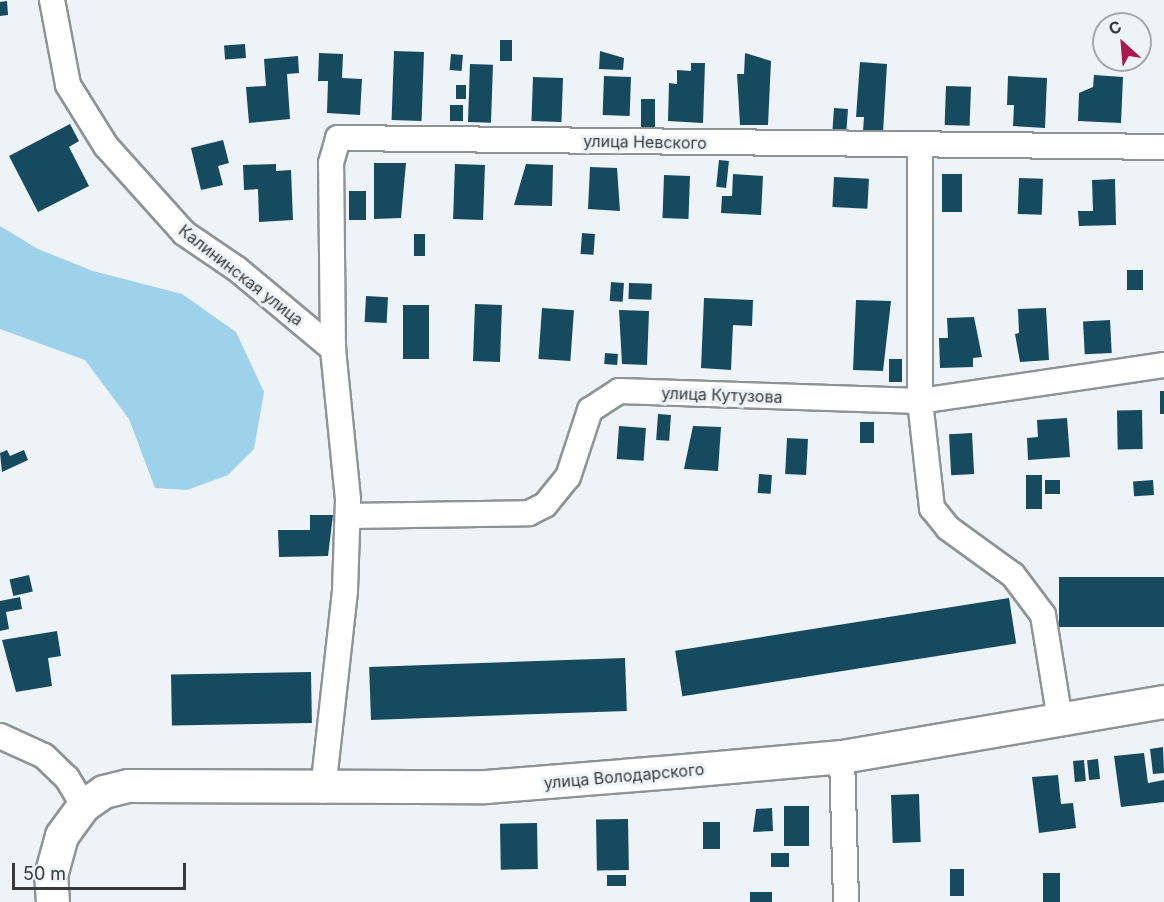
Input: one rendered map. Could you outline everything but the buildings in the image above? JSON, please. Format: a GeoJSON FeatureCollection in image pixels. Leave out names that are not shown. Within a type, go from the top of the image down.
{"type":"FeatureCollection","features":[{"type":"Feature","properties":{"kind":"main road","name":"улица Володарского"},"geometry":{"type":"LineString","coordinates":[[84,806],[104,792],[128,786],[323,791],[486,787],[842,758],[1164,702]]}},
{"type":"Feature","properties":{"kind":"main road"},"geometry":{"type":"LineString","coordinates":[[53,902],[51,876],[62,836],[84,806]]}},
{"type":"Feature","properties":{"kind":"street","name":"Калининская улица"},"geometry":{"type":"LineString","coordinates":[[52,0],[68,85],[106,146],[184,233],[237,269],[333,349]]}},
{"type":"Feature","properties":{"kind":"street","name":"улица Невского"},"geometry":{"type":"LineString","coordinates":[[333,349],[331,163],[338,138],[920,148],[1164,147]]}},
{"type":"Feature","properties":{"kind":"street"},"geometry":{"type":"LineString","coordinates":[[920,148],[920,401],[932,508],[948,528],[1013,575],[1043,615],[1060,720]]}},
{"type":"Feature","properties":{"kind":"street"},"geometry":{"type":"LineString","coordinates":[[323,791],[345,591],[348,516],[333,349]]}},
{"type":"Feature","properties":{"kind":"street","name":"улица Кутузова"},"geometry":{"type":"LineString","coordinates":[[348,516],[529,513],[545,505],[568,477],[590,410],[619,391],[920,401],[1164,365]]}},
{"type":"Feature","properties":{"kind":"street"},"geometry":{"type":"LineString","coordinates":[[0,736],[44,756],[67,778],[84,806]]}},
{"type":"Feature","properties":{"kind":"street"},"geometry":{"type":"LineString","coordinates":[[842,758],[846,902]]}},
{"type":"Feature","properties":{"kind":"water"},"geometry":{"type":"Polygon","coordinates":[[[0,226],[38,249],[93,271],[182,294],[236,332],[264,392],[254,449],[228,475],[187,490],[155,488],[129,419],[85,360],[0,329],[0,226]]]}}]}
